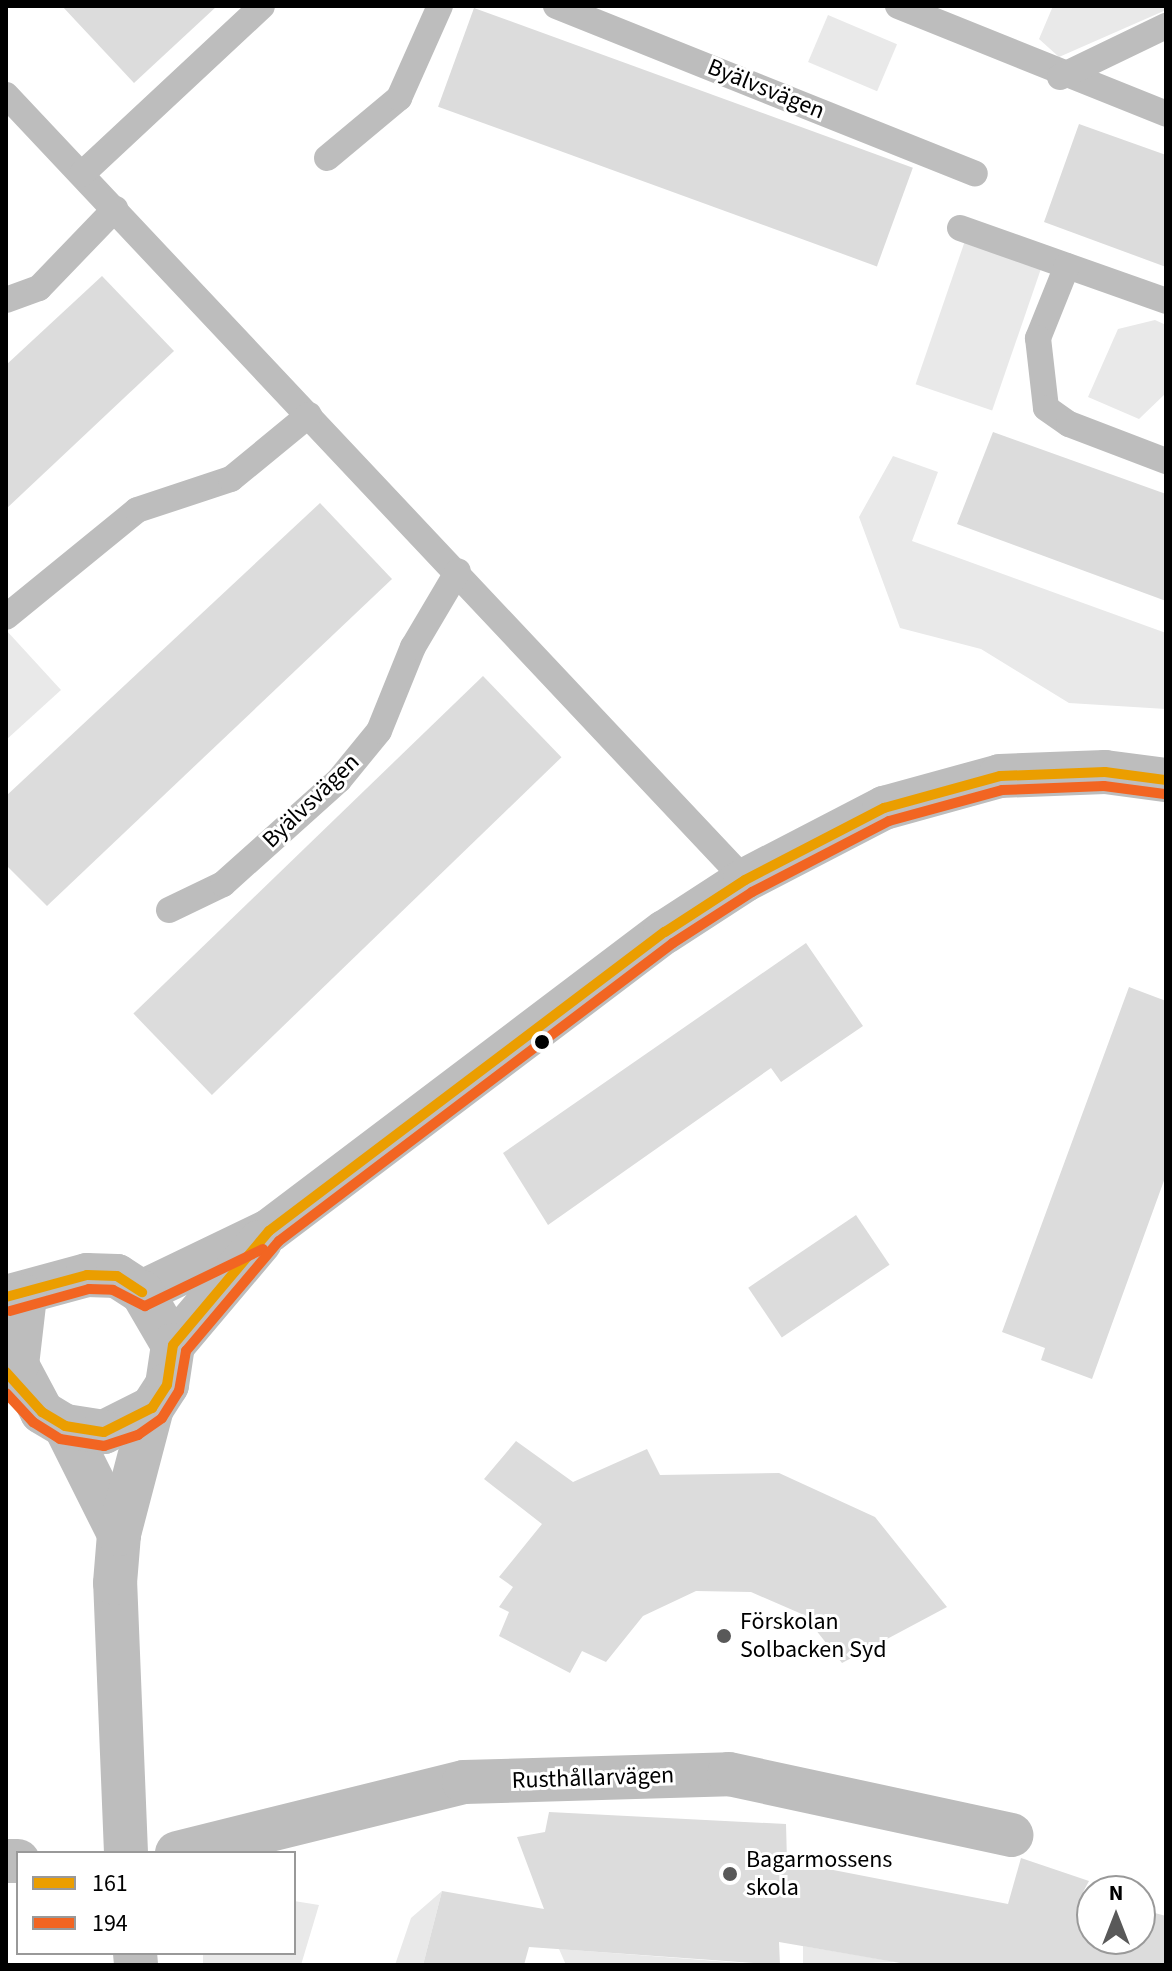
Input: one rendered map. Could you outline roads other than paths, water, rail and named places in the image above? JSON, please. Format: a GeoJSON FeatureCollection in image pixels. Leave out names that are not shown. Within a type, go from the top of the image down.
{"type":"FeatureCollection","features":[{"type":"Feature","properties":{"kind":"street"},"geometry":{"type":"LineString","coordinates":[[142,1292],[269,1231],[665,932],[745,880],[884,808],[1000,776],[1105,772],[1166,780]]}},
{"type":"Feature","properties":{"kind":"street"},"geometry":{"type":"LineString","coordinates":[[126,1851],[119,1534],[152,1408],[167,1385],[173,1345],[269,1231]]}},
{"type":"Feature","properties":{"kind":"street"},"geometry":{"type":"LineString","coordinates":[[119,1534],[65,1426],[16,1381],[16,1297],[87,1275],[117,1276],[142,1292],[173,1345]]}},
{"type":"Feature","properties":{"kind":"street"},"geometry":{"type":"LineString","coordinates":[[65,1426],[104,1432],[152,1408]]}},
{"type":"Feature","properties":{"kind":"street","name":"Rusthållarvägen"},"geometry":{"type":"LineString","coordinates":[[185,1851],[464,1782],[729,1774],[1012,1835]]}},
{"type":"Feature","properties":{"kind":"lane"},"geometry":{"type":"LineString","coordinates":[[82,174],[262,6]]}},
{"type":"Feature","properties":{"kind":"lane"},"geometry":{"type":"LineString","coordinates":[[327,158],[399,98],[440,6]]}},
{"type":"Feature","properties":{"kind":"lane","name":"Byälvsvägen"},"geometry":{"type":"LineString","coordinates":[[556,6],[975,174]]}},
{"type":"Feature","properties":{"kind":"lane"},"geometry":{"type":"LineString","coordinates":[[898,6],[1021,53],[1060,77],[1166,114]]}},
{"type":"Feature","properties":{"kind":"lane"},"geometry":{"type":"LineString","coordinates":[[1060,77],[1166,26]]}},
{"type":"Feature","properties":{"kind":"lane"},"geometry":{"type":"LineString","coordinates":[[6,95],[458,571],[745,880]]}},
{"type":"Feature","properties":{"kind":"lane"},"geometry":{"type":"LineString","coordinates":[[6,300],[39,288],[115,209]]}},
{"type":"Feature","properties":{"kind":"lane"},"geometry":{"type":"LineString","coordinates":[[960,228],[1166,301]]}},
{"type":"Feature","properties":{"kind":"lane"},"geometry":{"type":"LineString","coordinates":[[1067,266],[1038,338],[1046,408],[1069,424],[1166,461]]}},
{"type":"Feature","properties":{"kind":"lane"},"geometry":{"type":"LineString","coordinates":[[6,617],[137,510],[231,479],[309,415]]}},
{"type":"Feature","properties":{"kind":"lane","name":"Byälvsvägen"},"geometry":{"type":"LineString","coordinates":[[169,910],[223,884],[339,780],[379,731],[427,618],[458,571]]}},
{"type":"Feature","properties":{"kind":"place","name":"Förskolan Solbacken Syd"},"geometry":{"type":"Point","coordinates":[724,1636]}},
{"type":"Feature","properties":{"kind":"place","name":"Bagarmossens skola"},"geometry":{"type":"Point","coordinates":[730,1874]}}]}
